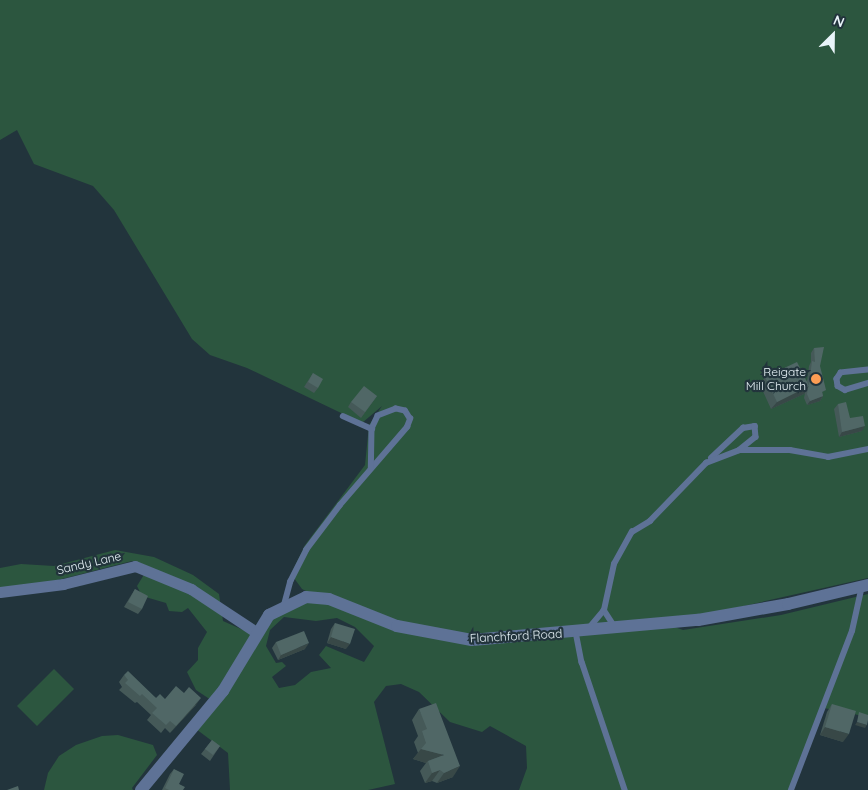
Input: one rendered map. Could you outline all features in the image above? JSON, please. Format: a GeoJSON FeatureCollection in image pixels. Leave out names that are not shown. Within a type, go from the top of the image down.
{"type":"FeatureCollection","features":[{"type":"Feature","properties":{"kind":"street","name":"Sandy Lane"},"geometry":{"type":"LineString","coordinates":[[0,592],[63,584],[135,566],[191,590],[256,632]]}},
{"type":"Feature","properties":{"kind":"street","name":"Flanchford Road"},"geometry":{"type":"LineString","coordinates":[[141,790],[223,692],[256,632],[269,615],[284,605],[306,597],[323,598],[397,626],[472,640],[582,631],[734,614],[865,586]]}},
{"type":"Feature","properties":{"kind":"lane"},"geometry":{"type":"LineString","coordinates":[[868,370],[841,373],[836,379],[843,390],[868,383]]}},
{"type":"Feature","properties":{"kind":"lane"},"geometry":{"type":"LineString","coordinates":[[284,605],[290,582],[306,550],[371,468],[404,432],[410,419],[400,409],[385,411],[378,416],[372,429],[371,468]]}},
{"type":"Feature","properties":{"kind":"lane"},"geometry":{"type":"LineString","coordinates":[[343,416],[372,429]]}},
{"type":"Feature","properties":{"kind":"lane"},"geometry":{"type":"LineString","coordinates":[[624,790],[582,662],[582,631],[604,610],[614,564],[632,532],[650,521],[706,463],[743,428],[755,426],[756,437],[740,450],[706,463]]}},
{"type":"Feature","properties":{"kind":"lane"},"geometry":{"type":"LineString","coordinates":[[740,450],[790,450],[828,457],[868,449]]}},
{"type":"Feature","properties":{"kind":"lane"},"geometry":{"type":"LineString","coordinates":[[791,790],[852,631],[865,586]]}},
{"type":"Feature","properties":{"kind":"lane"},"geometry":{"type":"LineString","coordinates":[[604,610],[615,627]]}},
{"type":"Feature","properties":{"kind":"green space"},"geometry":{"type":"Polygon","coordinates":[[[0,0],[868,0],[868,578],[717,612],[655,620],[683,630],[781,615],[868,594],[868,717],[824,708],[793,790],[519,790],[527,768],[526,746],[490,726],[482,732],[450,722],[419,692],[401,684],[386,686],[374,702],[395,784],[368,790],[230,790],[228,753],[196,729],[214,702],[196,690],[187,672],[198,660],[198,648],[207,632],[188,608],[182,612],[169,611],[166,603],[142,596],[137,586],[148,568],[132,561],[54,581],[0,588],[0,568],[21,564],[54,566],[115,550],[154,557],[193,575],[219,594],[223,621],[259,637],[280,611],[308,592],[302,589],[291,574],[305,545],[365,465],[369,425],[382,406],[362,423],[247,368],[210,355],[192,339],[114,210],[93,186],[34,164],[17,130],[0,140],[0,0]],[[284,617],[270,630],[266,646],[276,663],[282,662],[286,666],[272,677],[279,688],[295,685],[311,672],[331,668],[319,655],[326,646],[364,662],[374,646],[355,627],[337,618],[316,621],[284,617]]]}},
{"type":"Feature","properties":{"kind":"green space"},"geometry":{"type":"Polygon","coordinates":[[[54,669],[74,689],[37,726],[17,706],[54,669]]]}},
{"type":"Feature","properties":{"kind":"green space"},"geometry":{"type":"Polygon","coordinates":[[[118,735],[153,745],[157,755],[132,788],[133,790],[44,790],[48,773],[59,756],[76,745],[102,736],[118,735]]]}},
{"type":"Feature","properties":{"kind":"building"},"geometry":{"type":"Polygon","coordinates":[[[824,347],[820,366],[826,390],[822,392],[823,396],[810,401],[807,394],[812,361],[815,362],[814,348],[824,347]]]}},
{"type":"Feature","properties":{"kind":"building"},"geometry":{"type":"Polygon","coordinates":[[[797,362],[809,386],[777,402],[765,377],[797,362]]]}},
{"type":"Feature","properties":{"kind":"building"},"geometry":{"type":"Polygon","coordinates":[[[313,373],[323,379],[318,388],[308,382],[313,373]]]}},
{"type":"Feature","properties":{"kind":"building"},"geometry":{"type":"Polygon","coordinates":[[[364,386],[377,396],[365,412],[351,402],[364,386]]]}},
{"type":"Feature","properties":{"kind":"building"},"geometry":{"type":"Polygon","coordinates":[[[846,402],[850,418],[863,416],[865,426],[842,432],[838,404],[846,402]]]}},
{"type":"Feature","properties":{"kind":"building"},"geometry":{"type":"Polygon","coordinates":[[[135,589],[148,596],[142,609],[128,602],[135,589]]]}},
{"type":"Feature","properties":{"kind":"building"},"geometry":{"type":"Polygon","coordinates":[[[335,623],[355,629],[350,644],[331,637],[335,623]]]}},
{"type":"Feature","properties":{"kind":"building"},"geometry":{"type":"Polygon","coordinates":[[[304,631],[309,643],[281,655],[276,642],[304,631]]]}},
{"type":"Feature","properties":{"kind":"building"},"geometry":{"type":"Polygon","coordinates":[[[128,671],[156,698],[160,694],[165,699],[176,686],[184,693],[189,687],[201,698],[176,726],[170,721],[166,725],[152,713],[157,708],[142,694],[140,696],[125,683],[128,680],[124,675],[128,671]]]}},
{"type":"Feature","properties":{"kind":"building"},"geometry":{"type":"Polygon","coordinates":[[[436,703],[460,766],[444,773],[440,770],[432,773],[428,761],[444,755],[421,749],[426,743],[422,731],[427,729],[419,709],[436,703]]]}},
{"type":"Feature","properties":{"kind":"building"},"geometry":{"type":"Polygon","coordinates":[[[832,704],[856,711],[849,734],[825,727],[832,704]]]}},
{"type":"Feature","properties":{"kind":"building"},"geometry":{"type":"Polygon","coordinates":[[[859,712],[868,715],[867,725],[857,722],[859,712]]]}},
{"type":"Feature","properties":{"kind":"building"},"geometry":{"type":"Polygon","coordinates":[[[212,740],[220,746],[213,755],[205,749],[212,740]]]}},
{"type":"Feature","properties":{"kind":"building"},"geometry":{"type":"Polygon","coordinates":[[[174,769],[184,774],[179,784],[185,787],[183,790],[169,790],[165,788],[174,769]]]}},
{"type":"Feature","properties":{"kind":"building"},"geometry":{"type":"Polygon","coordinates":[[[18,786],[19,790],[7,790],[18,786]]]}},
{"type":"Feature","properties":{"kind":"place","name":"Reigate Mill Church"},"geometry":{"type":"Point","coordinates":[816,379]}}]}
